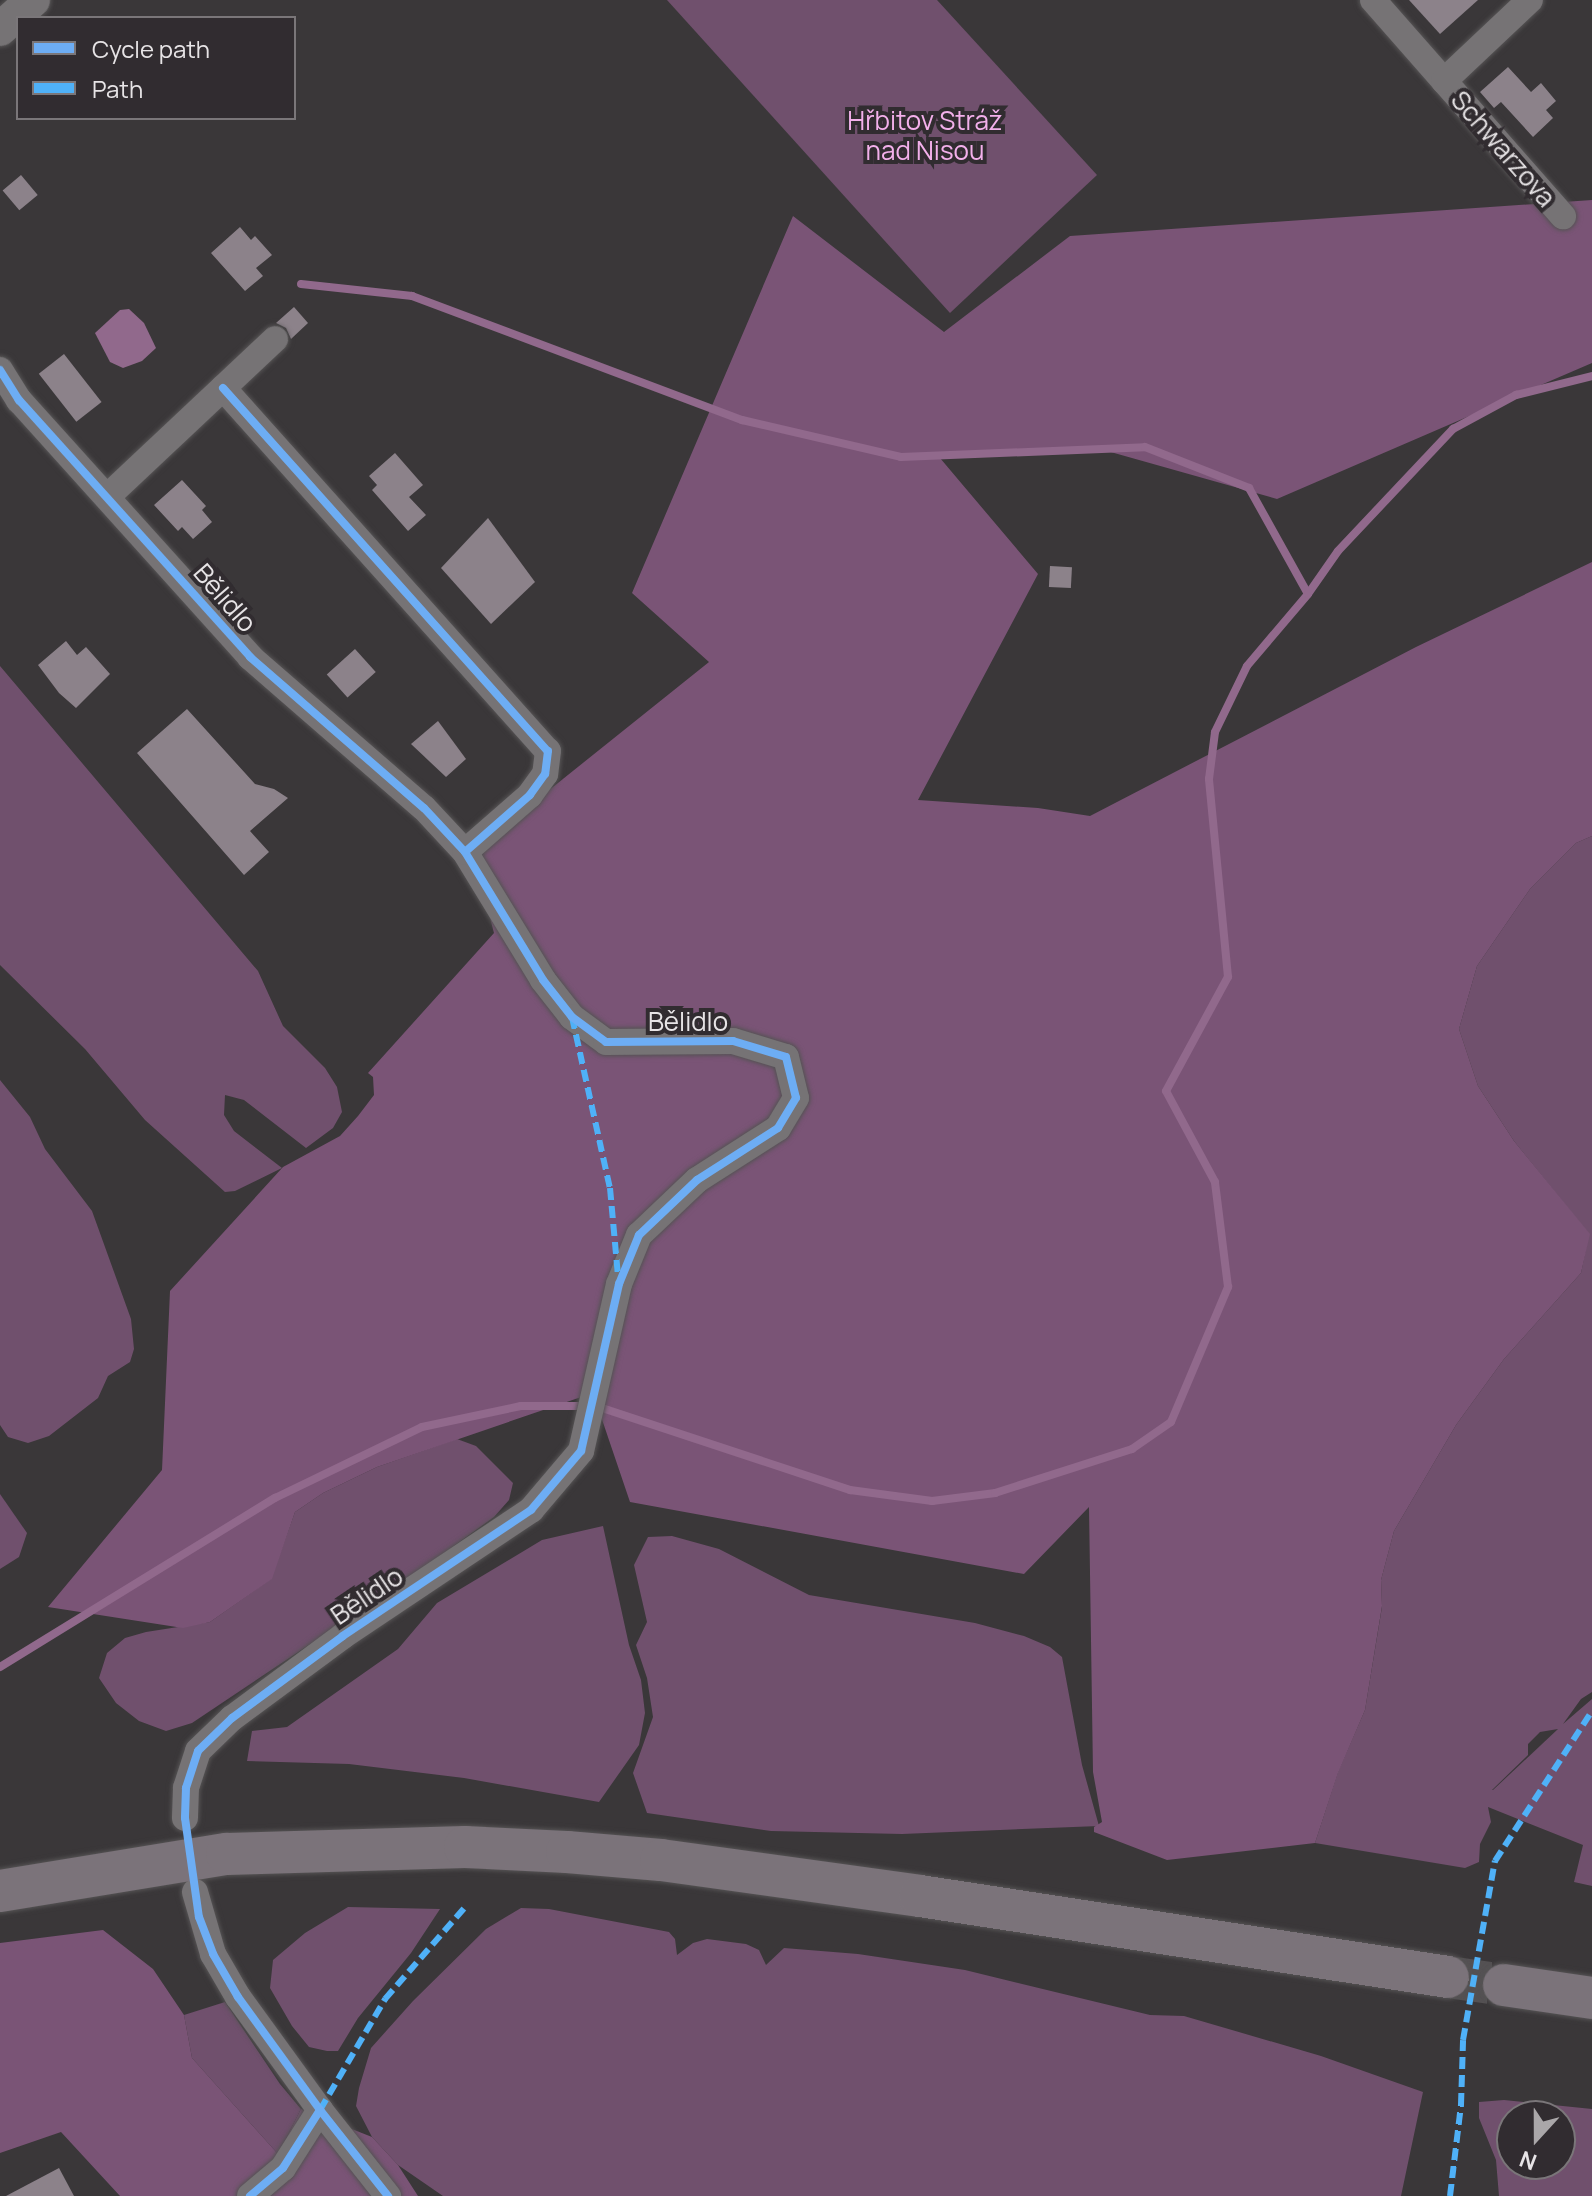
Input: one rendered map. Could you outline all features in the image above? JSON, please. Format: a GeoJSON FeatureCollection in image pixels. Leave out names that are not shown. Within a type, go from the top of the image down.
{"type":"FeatureCollection","features":[{"type":"Feature","properties":{"kind":"main road"},"geometry":{"type":"LineString","coordinates":[[0,1891],[227,1854],[465,1847],[567,1852],[661,1860],[904,1894],[1448,1977]]}},
{"type":"Feature","properties":{"kind":"main road"},"geometry":{"type":"LineString","coordinates":[[1504,1985],[1592,1998]]}},
{"type":"Feature","properties":{"kind":"street"},"geometry":{"type":"LineString","coordinates":[[0,29],[33,0]]}},
{"type":"Feature","properties":{"kind":"street","name":"Schwarzova"},"geometry":{"type":"LineString","coordinates":[[1373,0],[1563,216]]}},
{"type":"Feature","properties":{"kind":"street","name":"Schwarzova"},"geometry":{"type":"LineString","coordinates":[[1444,81],[1530,0]]}},
{"type":"Feature","properties":{"kind":"street"},"geometry":{"type":"LineString","coordinates":[[108,496],[275,339]]}},
{"type":"Feature","properties":{"kind":"street","name":"Bělidlo"},"geometry":{"type":"LineString","coordinates":[[0,370],[19,400],[250,657],[424,808],[465,852],[543,980],[572,1017],[606,1042],[733,1041],[786,1057],[796,1098],[778,1128],[697,1180],[639,1235],[619,1284],[581,1451],[531,1510],[343,1636],[232,1718],[198,1751],[186,1788],[185,1818]]}},
{"type":"Feature","properties":{"kind":"street"},"geometry":{"type":"LineString","coordinates":[[223,388],[548,751],[545,774],[530,795],[465,852]]}},
{"type":"Feature","properties":{"kind":"street"},"geometry":{"type":"LineString","coordinates":[[195,1892],[213,1954],[238,1997],[320,2110],[388,2196]]}},
{"type":"Feature","properties":{"kind":"street"},"geometry":{"type":"LineString","coordinates":[[250,2196],[283,2168],[320,2110]]}},
{"type":"Feature","properties":{"kind":"green space","name":"Hřbitov Stráž nad Nisou"},"geometry":{"type":"Polygon","coordinates":[[[667,0],[937,0],[1097,175],[950,313],[667,0]]]}},
{"type":"Feature","properties":{"kind":"green space"},"geometry":{"type":"Polygon","coordinates":[[[0,666],[258,971],[283,1026],[325,1068],[337,1087],[342,1112],[333,1128],[306,1148],[244,1100],[225,1095],[224,1115],[234,1131],[282,1168],[235,1191],[225,1192],[145,1120],[85,1049],[0,965],[0,666]]]}},
{"type":"Feature","properties":{"kind":"green space"},"geometry":{"type":"Polygon","coordinates":[[[1592,836],[1592,1692],[1581,1699],[1563,1724],[1592,1699],[1592,1886],[1574,1882],[1583,1845],[1488,1807],[1491,1822],[1480,1844],[1479,1862],[1465,1868],[1315,1843],[1338,1772],[1365,1710],[1382,1607],[1381,1580],[1394,1531],[1456,1425],[1504,1359],[1581,1273],[1589,1234],[1514,1141],[1478,1086],[1459,1029],[1477,966],[1530,889],[1576,843],[1592,836]],[[1558,1729],[1540,1732],[1528,1744],[1528,1755],[1493,1790],[1558,1729]]]}},
{"type":"Feature","properties":{"kind":"green space"},"geometry":{"type":"Polygon","coordinates":[[[0,1080],[30,1117],[45,1149],[92,1211],[131,1319],[134,1349],[130,1362],[108,1376],[98,1398],[49,1436],[28,1443],[8,1437],[0,1425],[0,1080]]]}},
{"type":"Feature","properties":{"kind":"green space"},"geometry":{"type":"Polygon","coordinates":[[[457,1439],[476,1446],[513,1483],[509,1500],[494,1517],[409,1578],[192,1723],[166,1731],[139,1721],[116,1703],[99,1678],[107,1653],[125,1638],[210,1622],[271,1579],[295,1512],[323,1493],[377,1467],[457,1439]]]}},
{"type":"Feature","properties":{"kind":"green space"},"geometry":{"type":"Polygon","coordinates":[[[0,1494],[27,1533],[19,1557],[0,1569],[0,1494]]]}},
{"type":"Feature","properties":{"kind":"green space"},"geometry":{"type":"Polygon","coordinates":[[[603,1526],[629,1645],[641,1680],[645,1713],[639,1745],[599,1802],[464,1778],[349,1764],[247,1761],[252,1731],[287,1727],[398,1649],[437,1603],[542,1540],[603,1526]]]}},
{"type":"Feature","properties":{"kind":"green space"},"geometry":{"type":"Polygon","coordinates":[[[672,1536],[719,1549],[809,1595],[975,1623],[1024,1636],[1050,1647],[1062,1657],[1082,1765],[1099,1826],[902,1834],[771,1831],[647,1813],[633,1773],[653,1717],[647,1678],[636,1645],[647,1622],[634,1565],[648,1537],[672,1536]]]}},
{"type":"Feature","properties":{"kind":"green space"},"geometry":{"type":"Polygon","coordinates":[[[348,1907],[440,1909],[411,1953],[358,2018],[338,2051],[327,2051],[309,2047],[292,2026],[270,1988],[273,1960],[305,1933],[348,1907]]]}},
{"type":"Feature","properties":{"kind":"green space"},"geometry":{"type":"Polygon","coordinates":[[[521,1908],[549,1909],[669,1932],[675,1939],[677,1955],[693,1943],[707,1939],[746,1944],[759,1950],[766,1965],[784,1948],[858,1954],[965,1970],[1150,2015],[1184,2016],[1321,2056],[1423,2092],[1401,2196],[443,2196],[398,2165],[372,2137],[356,2106],[359,2088],[371,2048],[413,2001],[486,1929],[521,1908]]]}},
{"type":"Feature","properties":{"kind":"green space"},"geometry":{"type":"Polygon","coordinates":[[[225,2002],[280,2084],[301,2109],[278,2154],[192,2058],[184,2015],[225,2002]]]}},
{"type":"Feature","properties":{"kind":"green space"},"geometry":{"type":"Polygon","coordinates":[[[1496,2101],[1496,2160],[1479,2118],[1479,2102],[1496,2101]]]}},
{"type":"Feature","properties":{"kind":"green space"},"geometry":{"type":"Polygon","coordinates":[[[1576,2107],[1592,2109],[1592,2196],[1499,2196],[1498,2180],[1576,2180],[1576,2107]]]}},
{"type":"Feature","properties":{"kind":"shaded area"},"geometry":{"type":"Polygon","coordinates":[[[1592,200],[1592,363],[1277,499],[1100,449],[940,458],[1038,574],[918,800],[1038,808],[1090,816],[1416,647],[1592,562],[1592,836],[1576,843],[1530,889],[1477,966],[1459,1029],[1478,1086],[1514,1141],[1590,1234],[1581,1273],[1504,1359],[1456,1425],[1394,1531],[1381,1580],[1382,1606],[1365,1710],[1338,1773],[1315,1843],[1167,1860],[1094,1832],[1094,1827],[1102,1822],[1093,1772],[1089,1507],[1024,1574],[630,1502],[593,1393],[377,1467],[323,1493],[295,1512],[272,1579],[210,1622],[183,1628],[48,1607],[162,1470],[170,1291],[283,1167],[340,1136],[374,1095],[373,1077],[368,1073],[494,933],[473,851],[709,662],[632,593],[793,216],[944,332],[1070,236],[1592,200]]]}},
{"type":"Feature","properties":{"kind":"shaded area"},"geometry":{"type":"Polygon","coordinates":[[[129,309],[144,323],[156,348],[142,361],[123,368],[110,362],[95,333],[120,310],[129,309]]]}},
{"type":"Feature","properties":{"kind":"shaded area"},"geometry":{"type":"Polygon","coordinates":[[[103,1930],[153,1969],[184,2015],[192,2058],[278,2154],[301,2109],[372,2137],[398,2165],[418,2196],[120,2196],[61,2132],[0,2153],[0,1943],[103,1930]]]}},
{"type":"Feature","properties":{"kind":"building"},"geometry":{"type":"Polygon","coordinates":[[[1409,0],[1478,0],[1440,34],[1409,0]]]}},
{"type":"Feature","properties":{"kind":"building"},"geometry":{"type":"Polygon","coordinates":[[[1508,67],[1531,92],[1541,83],[1556,101],[1546,110],[1553,118],[1533,137],[1501,102],[1494,108],[1480,92],[1508,67]]]}},
{"type":"Feature","properties":{"kind":"building"},"geometry":{"type":"Polygon","coordinates":[[[21,175],[38,195],[19,210],[3,190],[21,175]]]}},
{"type":"Feature","properties":{"kind":"building"},"geometry":{"type":"Polygon","coordinates":[[[240,227],[251,240],[255,236],[272,255],[256,268],[263,276],[245,291],[211,253],[240,227]]]}},
{"type":"Feature","properties":{"kind":"building"},"geometry":{"type":"Polygon","coordinates":[[[294,307],[308,323],[291,339],[286,328],[276,323],[294,307]]]}},
{"type":"Feature","properties":{"kind":"building"},"geometry":{"type":"Polygon","coordinates":[[[64,354],[102,402],[76,422],[39,374],[64,354]]]}},
{"type":"Feature","properties":{"kind":"building"},"geometry":{"type":"Polygon","coordinates":[[[395,453],[423,485],[409,497],[426,515],[408,531],[372,490],[377,485],[369,476],[395,453]]]}},
{"type":"Feature","properties":{"kind":"building"},"geometry":{"type":"Polygon","coordinates":[[[182,480],[206,506],[202,510],[212,522],[193,539],[182,527],[178,531],[154,505],[182,480]]]}},
{"type":"Feature","properties":{"kind":"building"},"geometry":{"type":"Polygon","coordinates":[[[488,518],[535,582],[491,624],[441,568],[488,518]]]}},
{"type":"Feature","properties":{"kind":"building"},"geometry":{"type":"Polygon","coordinates":[[[1050,566],[1072,567],[1071,588],[1049,587],[1050,566]]]}},
{"type":"Feature","properties":{"kind":"building"},"geometry":{"type":"Polygon","coordinates":[[[66,641],[77,655],[86,647],[110,674],[76,708],[59,693],[38,665],[66,641]]]}},
{"type":"Feature","properties":{"kind":"building"},"geometry":{"type":"Polygon","coordinates":[[[355,649],[376,672],[348,697],[327,674],[355,649]]]}},
{"type":"Feature","properties":{"kind":"building"},"geometry":{"type":"Polygon","coordinates":[[[187,709],[255,784],[274,789],[288,798],[250,831],[269,852],[244,875],[137,753],[187,709]]]}},
{"type":"Feature","properties":{"kind":"building"},"geometry":{"type":"Polygon","coordinates":[[[438,721],[466,759],[446,777],[411,744],[438,721]]]}},
{"type":"Feature","properties":{"kind":"building"},"geometry":{"type":"Polygon","coordinates":[[[59,2168],[74,2196],[6,2196],[59,2168]]]}},
{"type":"Feature","properties":{"kind":"waterway"},"geometry":{"type":"LineString","coordinates":[[301,284],[412,296],[742,420],[901,457],[1145,447],[1249,488],[1308,594]]}},
{"type":"Feature","properties":{"kind":"waterway"},"geometry":{"type":"LineString","coordinates":[[596,1406],[850,1490],[932,1501],[995,1493],[1132,1449],[1171,1422],[1228,1287],[1215,1182],[1166,1091],[1228,977],[1209,779],[1215,732],[1247,666],[1308,594],[1338,551],[1453,429],[1516,395],[1592,376]]}},
{"type":"Feature","properties":{"kind":"waterway"},"geometry":{"type":"LineString","coordinates":[[0,1667],[275,1498],[422,1427],[521,1406],[583,1406]]}},
{"type":"Feature","properties":{"kind":"tunnel"},"geometry":{"type":"LineString","coordinates":[[1448,1977],[1504,1985]]}},
{"type":"Feature","properties":{"kind":"marked path"},"geometry":{"type":"LineString","coordinates":[[572,1017],[610,1188],[618,1276]]}},
{"type":"Feature","properties":{"kind":"marked path"},"geometry":{"type":"LineString","coordinates":[[1450,2196],[1461,2105],[1463,2040],[1495,1861],[1592,1711]]}},
{"type":"Feature","properties":{"kind":"marked path"},"geometry":{"type":"LineString","coordinates":[[320,2110],[385,1999],[466,1906]]}},
{"type":"Feature","properties":{"kind":"cycle path"},"geometry":{"type":"LineString","coordinates":[[0,370],[19,400],[250,657],[424,808],[465,852],[543,980],[572,1017],[606,1042],[733,1041],[786,1057],[796,1098],[778,1128],[697,1180],[639,1235],[619,1284],[581,1451],[531,1510],[343,1636],[232,1718],[198,1751],[186,1788],[185,1818],[199,1917],[213,1954],[238,1997],[320,2110],[388,2196]]}},
{"type":"Feature","properties":{"kind":"cycle path"},"geometry":{"type":"LineString","coordinates":[[223,388],[548,751],[545,774],[530,795],[465,852]]}},
{"type":"Feature","properties":{"kind":"cycle path"},"geometry":{"type":"LineString","coordinates":[[250,2196],[283,2168],[320,2110]]}}]}
